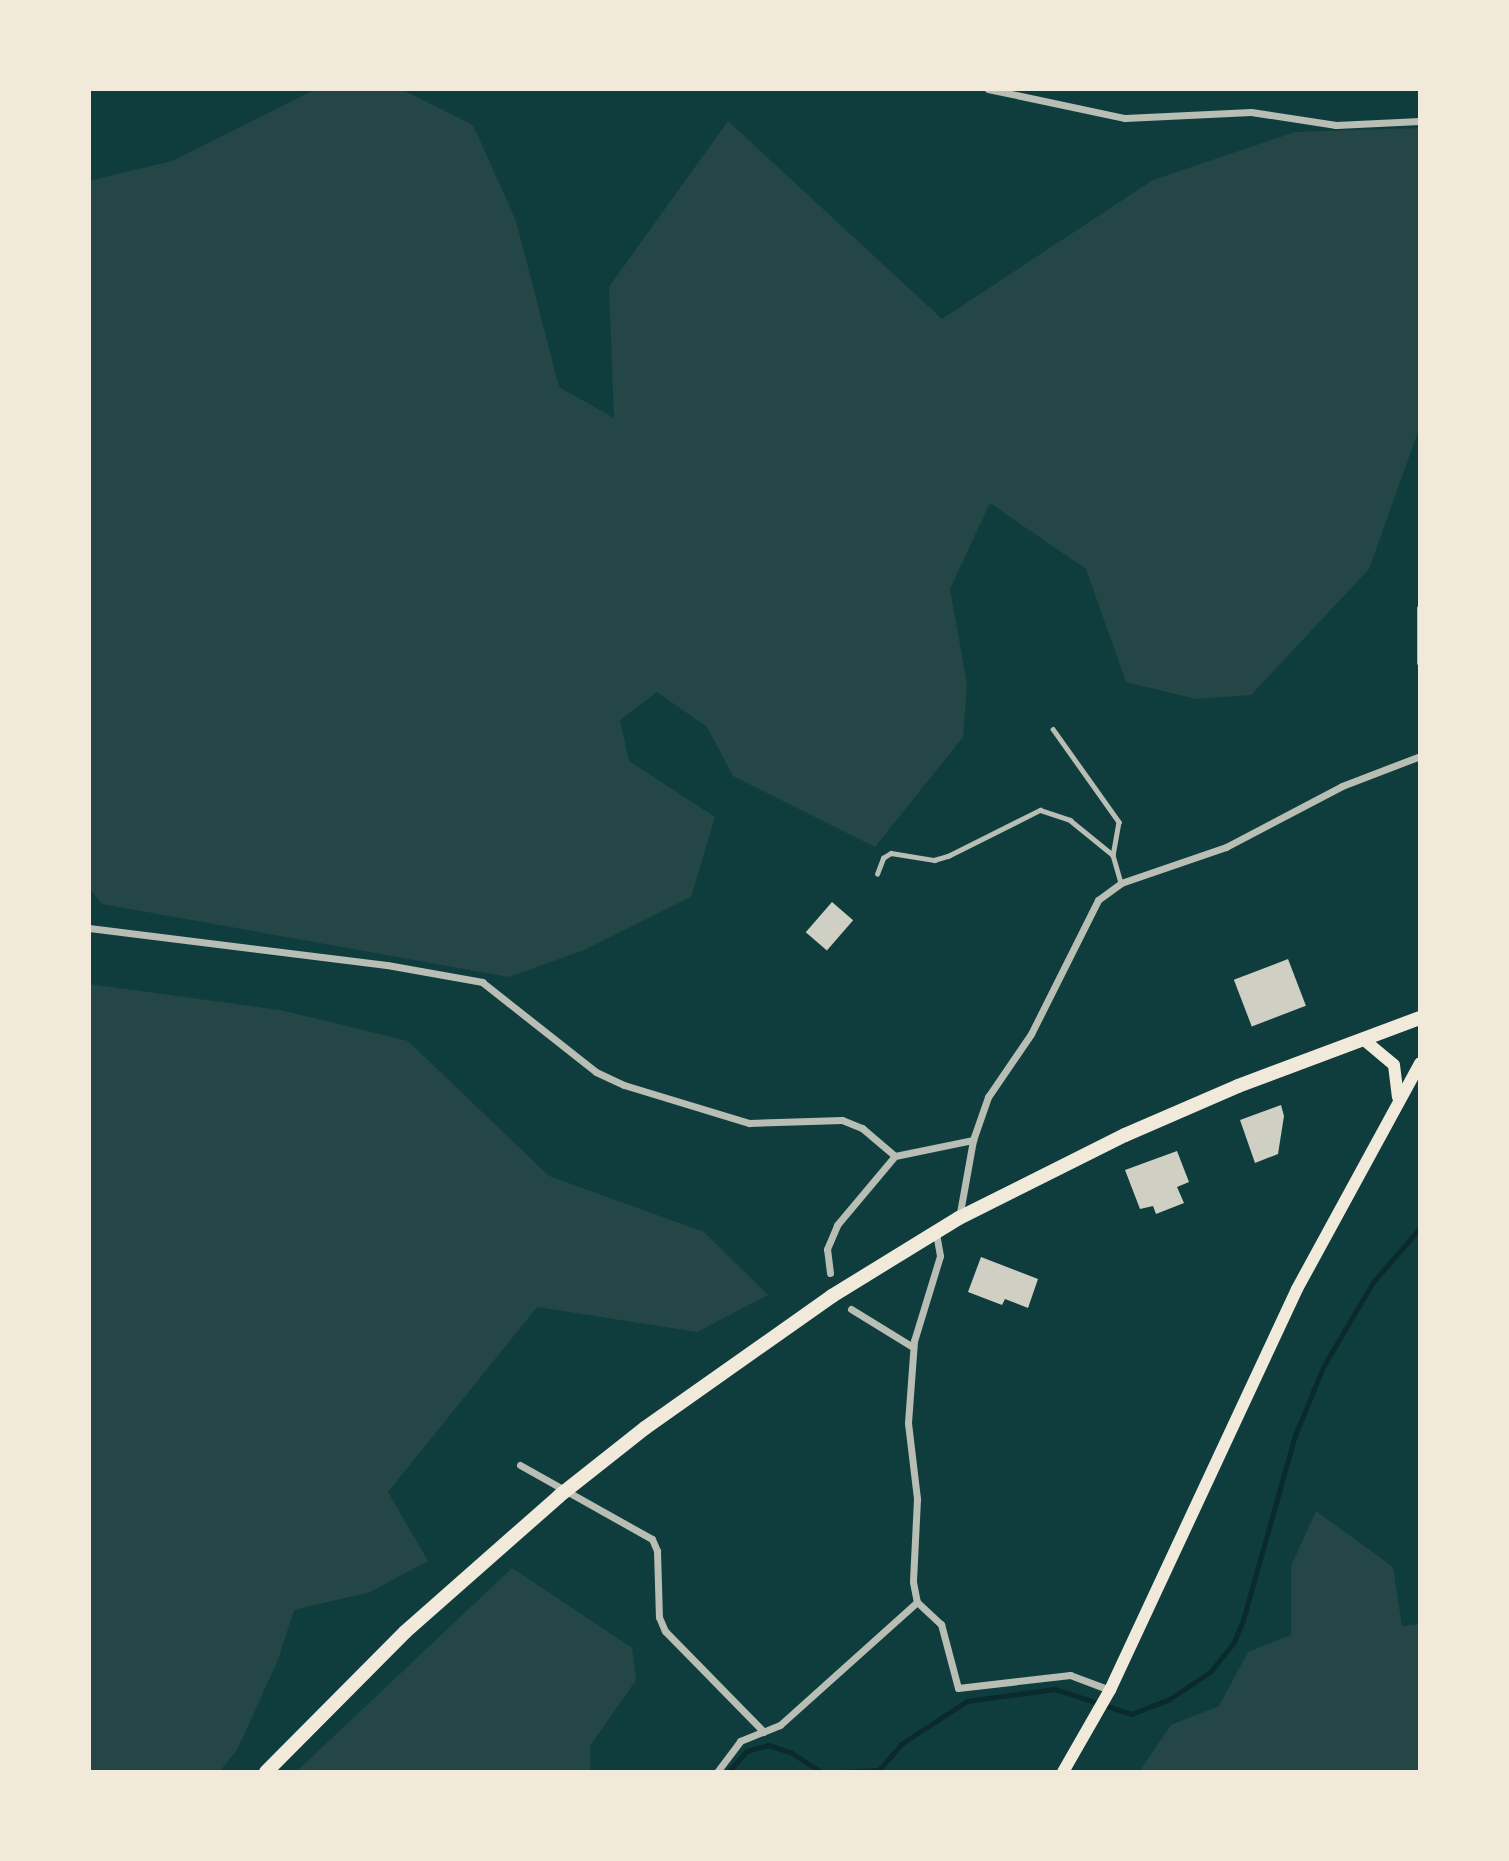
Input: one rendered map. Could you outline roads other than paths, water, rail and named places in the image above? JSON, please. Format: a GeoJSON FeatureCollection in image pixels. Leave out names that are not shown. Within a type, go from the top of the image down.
{"type":"FeatureCollection","features":[{"type":"Feature","properties":{"kind":"highway"},"geometry":{"type":"LineString","coordinates":[[266,1772],[405,1632],[559,1496],[748,1353],[959,1218],[1125,1135],[1420,1018]]}},
{"type":"Feature","properties":{"kind":"main road"},"geometry":{"type":"LineString","coordinates":[[1363,1039],[1394,1065],[1398,1101]]}},
{"type":"Feature","properties":{"kind":"main road"},"geometry":{"type":"LineString","coordinates":[[1063,1772],[1110,1690],[1297,1289],[1420,1063]]}},
{"type":"Feature","properties":{"kind":"street"},"geometry":{"type":"LineString","coordinates":[[988,89],[1125,118],[1251,112],[1336,125],[1420,121]]}},
{"type":"Feature","properties":{"kind":"street"},"geometry":{"type":"LineString","coordinates":[[1420,608],[1420,662]]}},
{"type":"Feature","properties":{"kind":"street"},"geometry":{"type":"LineString","coordinates":[[959,1218],[973,1140],[988,1097],[1031,1034],[1098,900],[1121,883],[1226,847],[1342,786],[1420,756]]}},
{"type":"Feature","properties":{"kind":"street"},"geometry":{"type":"LineString","coordinates":[[89,928],[387,965],[482,982],[596,1072],[624,1085],[749,1123],[842,1121],[862,1128],[895,1156]]}},
{"type":"Feature","properties":{"kind":"street"},"geometry":{"type":"LineString","coordinates":[[830,1273],[827,1249],[837,1224],[895,1156],[973,1140]]}},
{"type":"Feature","properties":{"kind":"street"},"geometry":{"type":"LineString","coordinates":[[936,1232],[940,1256],[913,1347],[908,1423],[917,1499],[913,1582],[917,1602],[942,1624],[958,1688],[1070,1675],[1110,1690]]}},
{"type":"Feature","properties":{"kind":"street"},"geometry":{"type":"LineString","coordinates":[[851,1310],[913,1347]]}},
{"type":"Feature","properties":{"kind":"street"},"geometry":{"type":"LineString","coordinates":[[520,1465],[652,1539],[657,1551],[659,1617],[665,1631],[764,1732]]}},
{"type":"Feature","properties":{"kind":"street"},"geometry":{"type":"LineString","coordinates":[[718,1772],[740,1741],[764,1732],[796,1712],[917,1602]]}},
{"type":"Feature","properties":{"kind":"lane"},"geometry":{"type":"LineString","coordinates":[[1053,729],[1119,822],[1113,855],[1121,883]]}},
{"type":"Feature","properties":{"kind":"lane"},"geometry":{"type":"LineString","coordinates":[[877,874],[883,858],[891,853],[934,860],[948,856],[1040,810],[1070,820],[1113,855]]}},
{"type":"Feature","properties":{"kind":"waterway"},"geometry":{"type":"LineString","coordinates":[[877,1772],[901,1744],[967,1701],[1055,1689],[1131,1714],[1168,1700],[1210,1672],[1233,1644],[1243,1620],[1295,1435],[1323,1367],[1373,1282],[1420,1228]]}},
{"type":"Feature","properties":{"kind":"waterway"},"geometry":{"type":"LineString","coordinates":[[728,1772],[747,1751],[768,1745],[792,1753],[821,1772]]}},
{"type":"Feature","properties":{"kind":"waterway"},"geometry":{"type":"LineString","coordinates":[[841,1772],[877,1770]]}}]}
